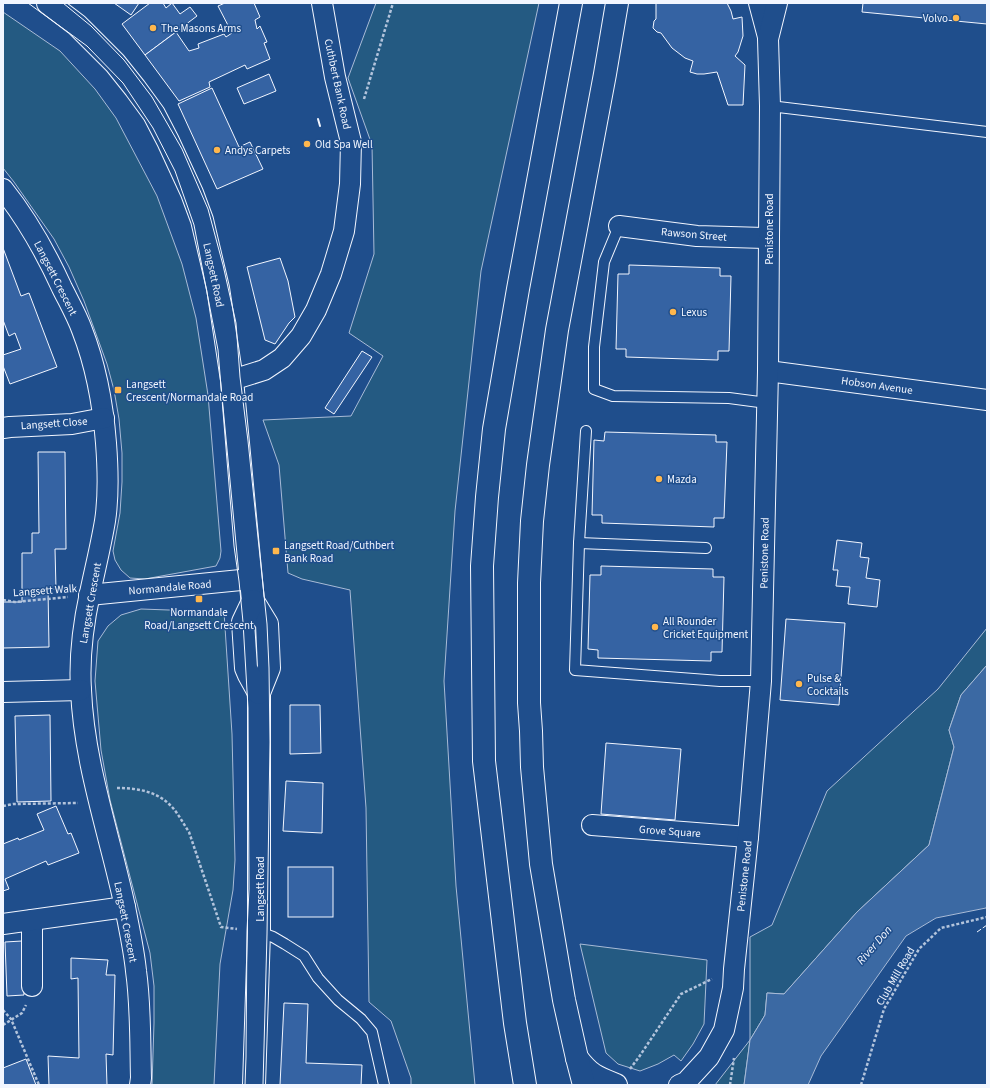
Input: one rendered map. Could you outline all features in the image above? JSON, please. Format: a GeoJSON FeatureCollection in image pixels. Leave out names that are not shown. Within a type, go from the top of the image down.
{"type":"FeatureCollection","features":[{"type":"Feature","properties":{"kind":"main road","name":"Langsett Road"},"geometry":{"type":"LineString","coordinates":[[48,3],[77,25],[115,63],[154,114],[178,161],[202,220],[218,288],[232,380],[252,601],[267,624],[269,668],[259,693],[259,932],[254,1085]]}},
{"type":"Feature","properties":{"kind":"main road"},"geometry":{"type":"LineString","coordinates":[[525,1085],[515,1024],[484,762],[482,566],[494,429],[518,288],[571,3]]}},
{"type":"Feature","properties":{"kind":"main road"},"geometry":{"type":"LineString","coordinates":[[584,1085],[564,1000],[541,857],[532,767],[529,703],[529,583],[532,521],[538,465],[557,330],[617,3]]}},
{"type":"Feature","properties":{"kind":"main road"},"geometry":{"type":"LineString","coordinates":[[577,1058],[586,1069],[597,1078],[621,1080]]}},
{"type":"Feature","properties":{"kind":"street","name":"Cuthbert Bank Road"},"geometry":{"type":"LineString","coordinates":[[232,380],[264,370],[282,358],[301,336],[316,310],[331,274],[344,231],[350,184],[351,142],[335,78],[322,3]]}},
{"type":"Feature","properties":{"kind":"street"},"geometry":{"type":"LineString","coordinates":[[759,3],[768,39]]}},
{"type":"Feature","properties":{"kind":"street","name":"Penistone Road"},"geometry":{"type":"LineString","coordinates":[[683,1084],[710,1057],[724,1030],[733,988],[748,837],[761,681],[768,371],[770,106],[768,39],[777,3]]}},
{"type":"Feature","properties":{"kind":"street","name":"Langsett Crescent"},"geometry":{"type":"LineString","coordinates":[[4,191],[26,221],[44,250],[82,328],[99,384],[104,418],[108,488],[105,519],[89,595],[82,640],[81,690],[85,734],[90,764],[125,907],[136,972],[139,1012],[140,1085]]}},
{"type":"Feature","properties":{"kind":"street","name":"Rawson Street"},"geometry":{"type":"LineString","coordinates":[[619,226],[697,236],[768,238]]}},
{"type":"Feature","properties":{"kind":"street","name":"Hobson Avenue"},"geometry":{"type":"LineString","coordinates":[[768,371],[987,400]]}},
{"type":"Feature","properties":{"kind":"street","name":"Langsett Close"},"geometry":{"type":"LineString","coordinates":[[3,428],[10,426],[72,424],[104,418]]}},
{"type":"Feature","properties":{"kind":"street","name":"Normandale Road"},"geometry":{"type":"LineString","coordinates":[[89,595],[251,579]]}},
{"type":"Feature","properties":{"kind":"street"},"geometry":{"type":"LineString","coordinates":[[3,692],[81,690]]}},
{"type":"Feature","properties":{"kind":"street","name":"Grove Square"},"geometry":{"type":"LineString","coordinates":[[592,825],[748,837]]}},
{"type":"Feature","properties":{"kind":"street"},"geometry":{"type":"LineString","coordinates":[[3,924],[125,907]]}},
{"type":"Feature","properties":{"kind":"street"},"geometry":{"type":"LineString","coordinates":[[32,920],[32,986]]}},
{"type":"Feature","properties":{"kind":"lane"},"geometry":{"type":"LineString","coordinates":[[770,106],[987,132]]}},
{"type":"Feature","properties":{"kind":"lane"},"geometry":{"type":"LineString","coordinates":[[619,226],[604,262],[594,347],[594,389],[613,396],[729,398],[767,403]]}},
{"type":"Feature","properties":{"kind":"lane"},"geometry":{"type":"LineString","coordinates":[[586,432],[575,670],[720,681],[761,681]]}},
{"type":"Feature","properties":{"kind":"lane"},"geometry":{"type":"LineString","coordinates":[[580,543],[706,548]]}},
{"type":"Feature","properties":{"kind":"lane"},"geometry":{"type":"LineString","coordinates":[[259,932],[273,937],[304,956],[318,978],[338,1000],[361,1019],[372,1032],[384,1085]]}},
{"type":"Feature","properties":{"kind":"path"},"geometry":{"type":"LineString","coordinates":[[362,105],[393,3]]}},
{"type":"Feature","properties":{"kind":"path","name":"Langsett Walk"},"geometry":{"type":"LineString","coordinates":[[3,600],[14,602],[89,595]]}},
{"type":"Feature","properties":{"kind":"path"},"geometry":{"type":"LineString","coordinates":[[3,806],[98,796],[112,788],[129,788],[158,796],[171,805],[189,832],[222,927],[259,932]]}},
{"type":"Feature","properties":{"kind":"path","name":"Club Mill Road"},"geometry":{"type":"LineString","coordinates":[[861,1085],[884,1009],[919,949],[941,928],[987,917]]}},
{"type":"Feature","properties":{"kind":"path"},"geometry":{"type":"LineString","coordinates":[[621,1080],[639,1057],[681,994],[734,969]]}},
{"type":"Feature","properties":{"kind":"path"},"geometry":{"type":"LineString","coordinates":[[3,1025],[22,1013],[27,1003],[32,986]]}},
{"type":"Feature","properties":{"kind":"path"},"geometry":{"type":"LineString","coordinates":[[3,1010],[11,1019],[39,1085]]}},
{"type":"Feature","properties":{"kind":"shaded area"},"geometry":{"type":"Polygon","coordinates":[[[376,3],[539,3],[481,271],[455,511],[444,681],[456,886],[475,1085],[411,1085],[411,1078],[391,1021],[369,1002],[366,808],[350,590],[302,579],[288,573],[279,465],[263,420],[351,416],[383,356],[349,333],[374,254],[372,145],[348,78],[376,3]]]}},
{"type":"Feature","properties":{"kind":"shaded area"},"geometry":{"type":"Polygon","coordinates":[[[3,12],[60,51],[95,89],[116,118],[157,196],[182,264],[196,318],[208,395],[221,551],[220,558],[216,566],[145,579],[130,578],[121,570],[115,560],[113,551],[120,513],[122,453],[119,419],[114,390],[107,364],[84,301],[69,267],[54,239],[3,168],[3,12]]]}},
{"type":"Feature","properties":{"kind":"shaded area"},"geometry":{"type":"Polygon","coordinates":[[[141,609],[224,612],[232,734],[235,860],[233,890],[220,964],[214,1085],[152,1085],[154,986],[150,953],[110,800],[101,750],[95,681],[98,641],[108,626],[121,615],[141,609]]]}},
{"type":"Feature","properties":{"kind":"shaded area"},"geometry":{"type":"Polygon","coordinates":[[[987,628],[987,665],[961,695],[949,730],[954,747],[929,845],[857,912],[784,994],[767,993],[765,1015],[750,1040],[750,937],[772,925],[827,791],[938,689],[987,628]]]}},
{"type":"Feature","properties":{"kind":"shaded area"},"geometry":{"type":"Polygon","coordinates":[[[580,944],[707,960],[704,1024],[693,1044],[681,1061],[674,1055],[658,1064],[640,1071],[618,1064],[606,1053],[580,944]]]}},
{"type":"Feature","properties":{"kind":"shaded area"},"geometry":{"type":"Polygon","coordinates":[[[750,1040],[744,1085],[715,1085],[750,1040]]]}},
{"type":"Feature","properties":{"kind":"water","name":"River Don"},"geometry":{"type":"Polygon","coordinates":[[[987,665],[986,908],[936,918],[906,936],[821,1056],[808,1085],[744,1085],[750,1040],[765,1015],[767,993],[784,994],[857,912],[929,845],[954,747],[949,730],[961,695],[987,665]]]}},
{"type":"Feature","properties":{"kind":"building"},"geometry":{"type":"Polygon","coordinates":[[[114,3],[139,3],[131,15],[114,3]]]}},
{"type":"Feature","properties":{"kind":"building","name":"The Masons Arms"},"geometry":{"type":"Polygon","coordinates":[[[150,3],[163,3],[166,8],[172,3],[180,14],[190,7],[197,16],[145,55],[122,24],[150,3]]]}},
{"type":"Feature","properties":{"kind":"building"},"geometry":{"type":"Polygon","coordinates":[[[225,3],[254,3],[260,17],[255,20],[257,29],[260,26],[267,42],[264,43],[270,59],[247,69],[245,65],[209,82],[210,87],[179,101],[145,55],[176,32],[189,51],[199,48],[198,44],[224,34],[226,37],[232,33],[218,6],[225,3]]]}},
{"type":"Feature","properties":{"kind":"building"},"geometry":{"type":"Polygon","coordinates":[[[656,3],[727,3],[733,19],[742,17],[743,36],[738,52],[735,56],[745,65],[743,105],[728,105],[717,72],[697,74],[690,72],[693,61],[685,58],[672,48],[661,33],[657,32],[653,28],[654,21],[656,19],[656,3]]]}},
{"type":"Feature","properties":{"kind":"building","name":"Volvo"},"geometry":{"type":"Polygon","coordinates":[[[863,3],[987,3],[987,24],[862,12],[863,3]]]}},
{"type":"Feature","properties":{"kind":"building"},"geometry":{"type":"Polygon","coordinates":[[[269,74],[276,91],[244,104],[237,88],[269,74]]]}},
{"type":"Feature","properties":{"kind":"building"},"geometry":{"type":"Polygon","coordinates":[[[212,88],[239,147],[250,142],[263,169],[217,189],[178,104],[212,88]]]}},
{"type":"Feature","properties":{"kind":"building"},"geometry":{"type":"Polygon","coordinates":[[[3,248],[21,296],[29,293],[57,367],[10,384],[3,366],[3,355],[21,349],[15,333],[9,336],[3,320],[3,248]]]}},
{"type":"Feature","properties":{"kind":"building"},"geometry":{"type":"Polygon","coordinates":[[[280,258],[288,281],[295,317],[289,323],[275,344],[265,340],[247,267],[280,258]]]}},
{"type":"Feature","properties":{"kind":"building","name":"Lexus"},"geometry":{"type":"Polygon","coordinates":[[[629,265],[720,268],[720,276],[731,276],[729,351],[718,351],[718,360],[626,357],[626,349],[616,349],[618,274],[629,274],[629,265]]]}},
{"type":"Feature","properties":{"kind":"building"},"geometry":{"type":"Polygon","coordinates":[[[362,351],[372,357],[334,414],[325,408],[362,351]]]}},
{"type":"Feature","properties":{"kind":"building","name":"Mazda"},"geometry":{"type":"Polygon","coordinates":[[[605,432],[716,435],[716,442],[727,442],[724,518],[714,518],[714,527],[602,523],[602,515],[592,515],[594,440],[604,441],[605,432]]]}},
{"type":"Feature","properties":{"kind":"building"},"geometry":{"type":"Polygon","coordinates":[[[38,452],[65,452],[66,549],[55,549],[56,589],[48,589],[49,647],[3,648],[3,602],[22,602],[22,553],[32,553],[32,533],[39,533],[38,452]]]}},
{"type":"Feature","properties":{"kind":"building"},"geometry":{"type":"Polygon","coordinates":[[[837,540],[862,543],[860,557],[869,558],[866,578],[880,580],[877,607],[848,604],[850,587],[836,586],[838,570],[833,570],[837,540]]]}},
{"type":"Feature","properties":{"kind":"building"},"geometry":{"type":"Polygon","coordinates":[[[601,566],[713,569],[713,577],[724,577],[722,652],[711,652],[711,661],[598,658],[598,650],[588,649],[590,575],[601,575],[601,566]]]}},
{"type":"Feature","properties":{"kind":"building"},"geometry":{"type":"Polygon","coordinates":[[[786,619],[845,623],[839,705],[780,700],[786,619]]]}},
{"type":"Feature","properties":{"kind":"building"},"geometry":{"type":"Polygon","coordinates":[[[290,705],[320,705],[321,753],[290,754],[290,705]]]}},
{"type":"Feature","properties":{"kind":"building"},"geometry":{"type":"Polygon","coordinates":[[[50,715],[51,801],[17,802],[15,716],[50,715]]]}},
{"type":"Feature","properties":{"kind":"building"},"geometry":{"type":"Polygon","coordinates":[[[606,743],[681,749],[675,820],[601,814],[606,743]]]}},
{"type":"Feature","properties":{"kind":"building"},"geometry":{"type":"Polygon","coordinates":[[[286,781],[323,783],[322,833],[283,831],[286,781]]]}},
{"type":"Feature","properties":{"kind":"building"},"geometry":{"type":"Polygon","coordinates":[[[56,806],[68,834],[71,833],[79,853],[48,865],[46,861],[5,879],[9,889],[3,891],[3,844],[18,838],[19,840],[44,830],[37,814],[56,806]]]}},
{"type":"Feature","properties":{"kind":"building"},"geometry":{"type":"Polygon","coordinates":[[[288,867],[333,867],[333,917],[288,917],[288,867]]]}},
{"type":"Feature","properties":{"kind":"building"},"geometry":{"type":"Polygon","coordinates":[[[22,941],[24,995],[7,996],[5,942],[22,941]]]}},
{"type":"Feature","properties":{"kind":"building"},"geometry":{"type":"Polygon","coordinates":[[[71,958],[108,960],[106,975],[115,975],[113,1055],[106,1054],[107,1085],[49,1085],[48,1056],[79,1058],[78,978],[71,979],[71,958]]]}},
{"type":"Feature","properties":{"kind":"building"},"geometry":{"type":"Polygon","coordinates":[[[284,1003],[308,1004],[306,1063],[362,1065],[361,1085],[280,1085],[284,1003]]]}},
{"type":"Feature","properties":{"kind":"building"},"geometry":{"type":"Polygon","coordinates":[[[26,1059],[36,1085],[3,1085],[3,1068],[26,1059]]]}},
{"type":"Feature","properties":{"kind":"tram line"},"geometry":{"type":"LineString","coordinates":[[28,3],[87,46],[123,83],[153,128],[175,171],[194,225],[218,350],[234,546],[243,622],[248,708],[249,889],[245,1085]]}},
{"type":"Feature","properties":{"kind":"tram line"},"geometry":{"type":"LineString","coordinates":[[63,3],[91,26],[124,60],[152,97],[182,149],[208,209],[223,265],[236,323],[240,377],[267,624],[269,668],[270,742],[263,1085]]}},
{"type":"Feature","properties":{"kind":"fence"},"geometry":{"type":"LineString","coordinates":[[977,932],[987,925]]}},
{"type":"Feature","properties":{"kind":"wall"},"geometry":{"type":"LineString","coordinates":[[318,119],[320,126]]}},
{"type":"Feature","properties":{"kind":"place","name":"Volvo"},"geometry":{"type":"Point","coordinates":[956,18]}},
{"type":"Feature","properties":{"kind":"place","name":"The Masons Arms"},"geometry":{"type":"Point","coordinates":[153,28]}},
{"type":"Feature","properties":{"kind":"place","name":"Old Spa Well"},"geometry":{"type":"Point","coordinates":[307,144]}},
{"type":"Feature","properties":{"kind":"place","name":"Andys Carpets"},"geometry":{"type":"Point","coordinates":[217,150]}},
{"type":"Feature","properties":{"kind":"place","name":"Lexus"},"geometry":{"type":"Point","coordinates":[673,312]}},
{"type":"Feature","properties":{"kind":"place","name":"Langsett Crescent/Normandale Road"},"geometry":{"type":"Point","coordinates":[118,390]}},
{"type":"Feature","properties":{"kind":"place","name":"Mazda"},"geometry":{"type":"Point","coordinates":[659,479]}},
{"type":"Feature","properties":{"kind":"place","name":"Langsett Road/Cuthbert Bank Road"},"geometry":{"type":"Point","coordinates":[276,551]}},
{"type":"Feature","properties":{"kind":"place","name":"Normandale Road/Langsett Crescent"},"geometry":{"type":"Point","coordinates":[199,599]}},
{"type":"Feature","properties":{"kind":"place","name":"All Rounder Cricket Equipment"},"geometry":{"type":"Point","coordinates":[655,627]}},
{"type":"Feature","properties":{"kind":"place","name":"Pulse & Cocktails"},"geometry":{"type":"Point","coordinates":[799,684]}}]}
